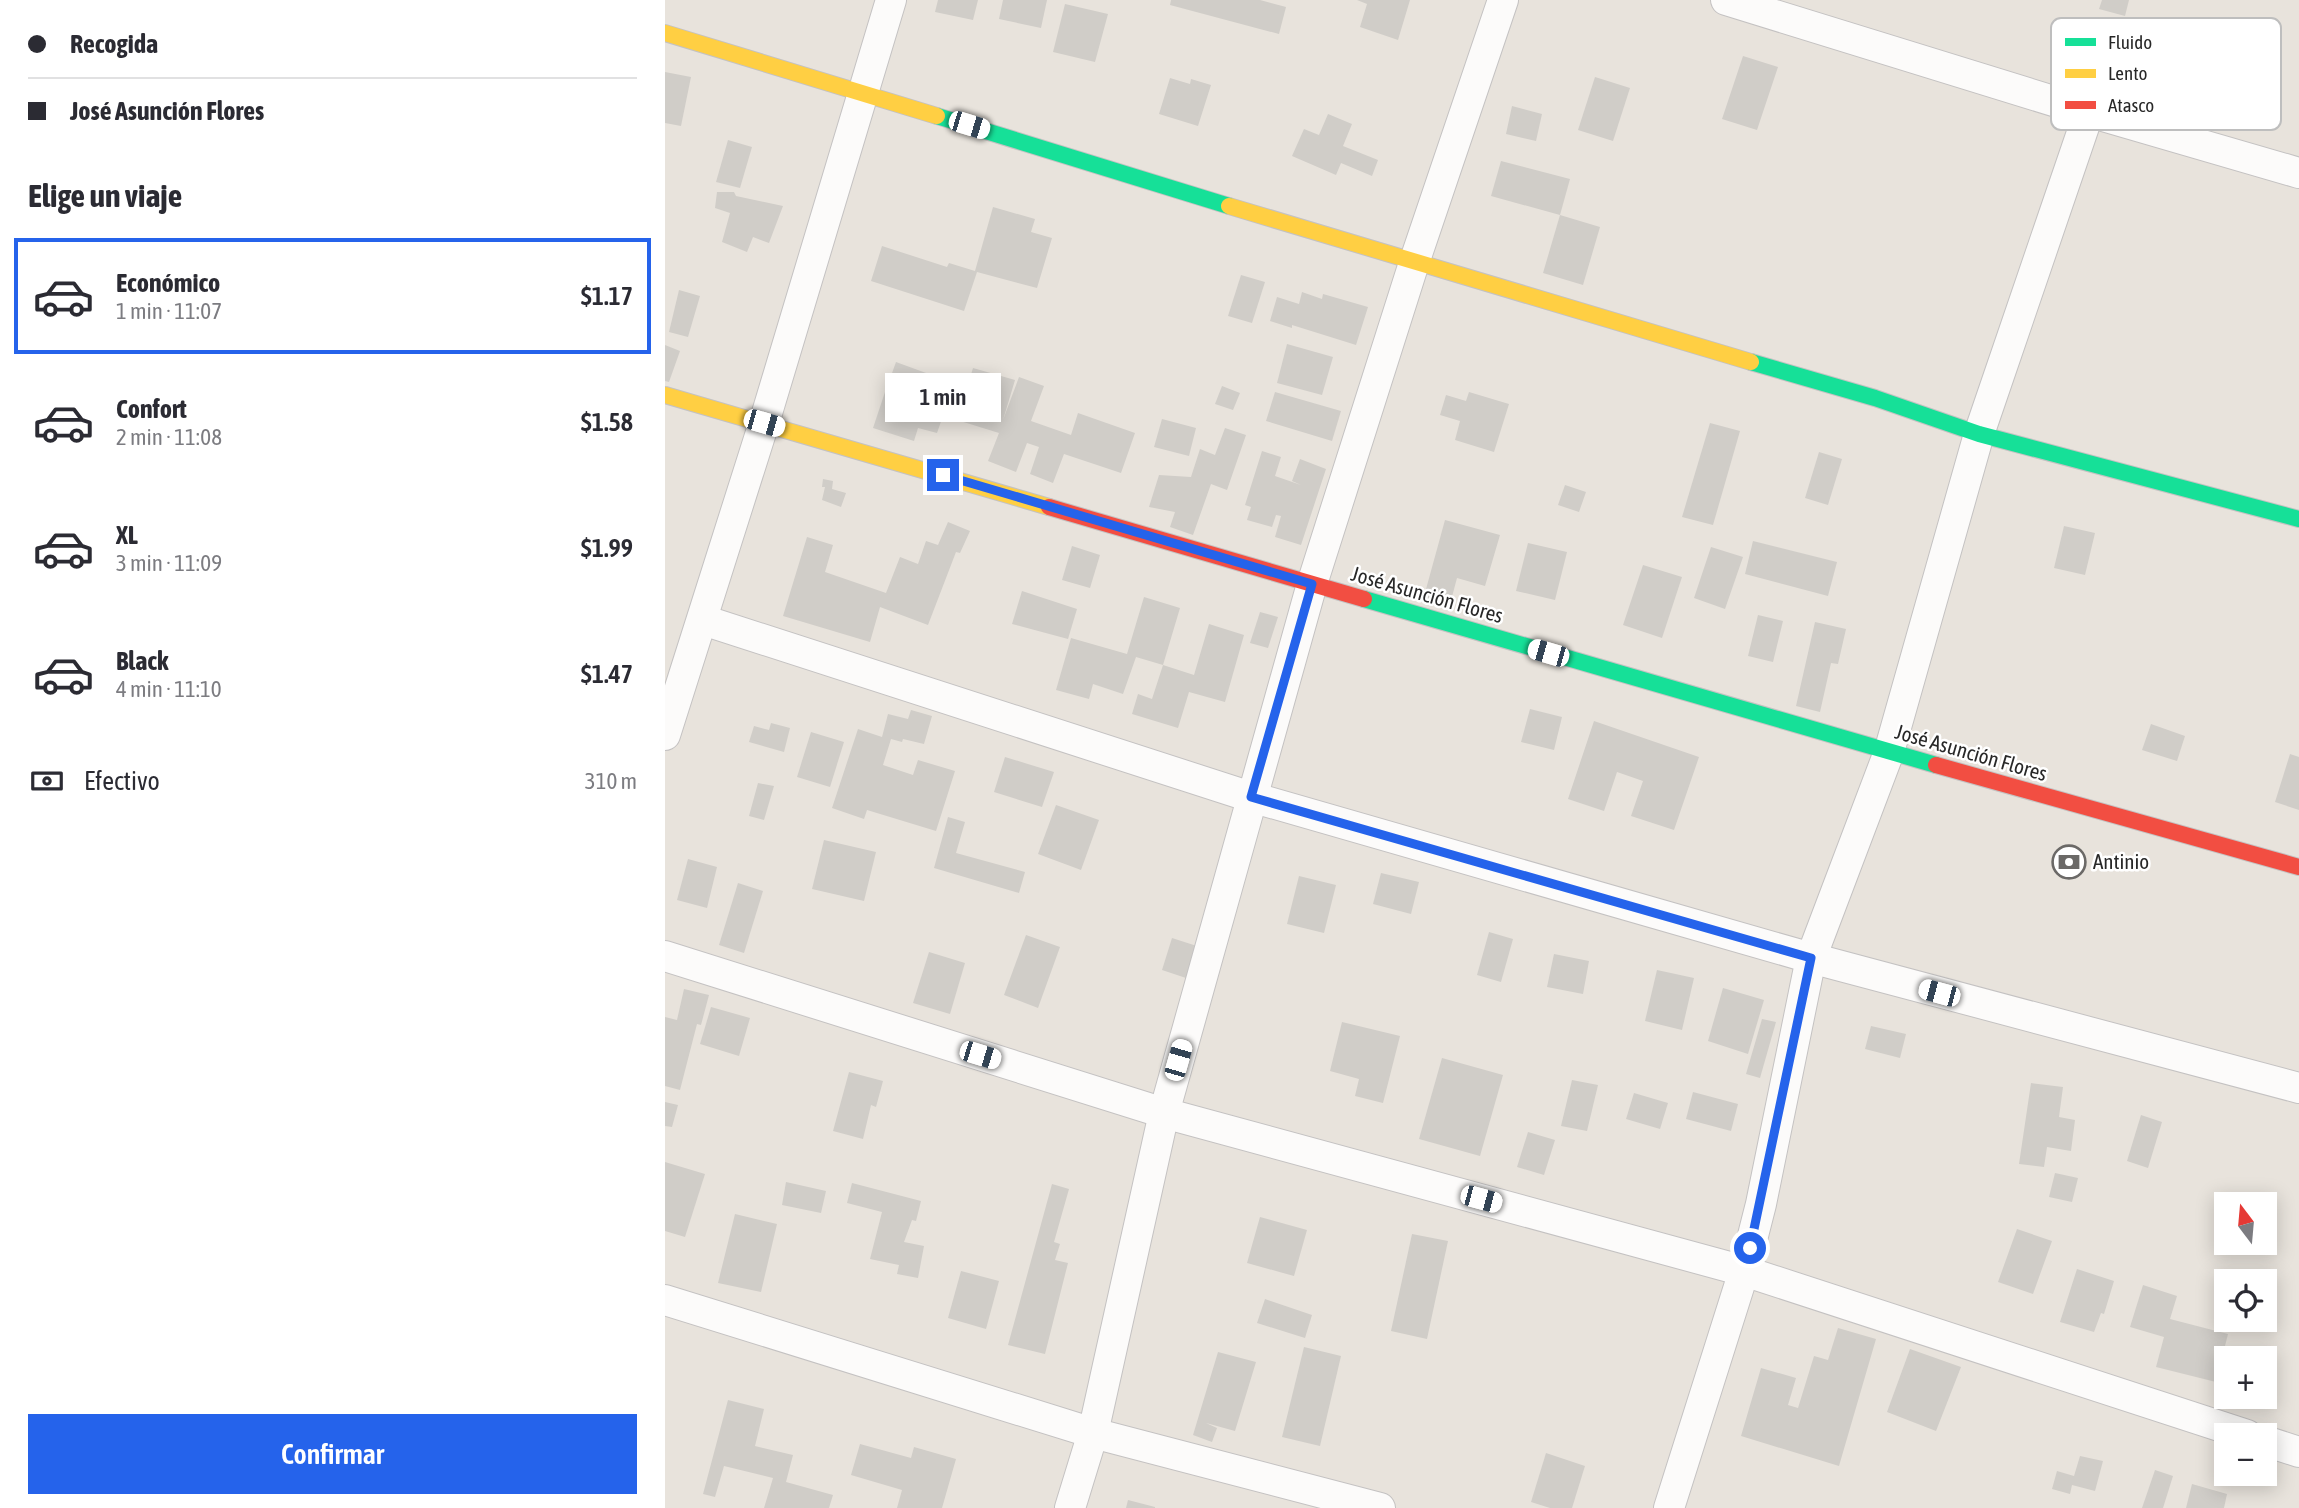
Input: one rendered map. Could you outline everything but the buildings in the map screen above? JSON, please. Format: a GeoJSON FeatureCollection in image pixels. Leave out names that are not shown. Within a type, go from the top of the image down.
{"type":"FeatureCollection","features":[{"type":"Feature","properties":{"kind":"street"},"geometry":{"type":"LineString","coordinates":[[665,734],[764,423],[891,0]]}},
{"type":"Feature","properties":{"kind":"street"},"geometry":{"type":"LineString","coordinates":[[1070,1508],[1093,1433],[1164,1113],[1312,584],[1414,263],[1503,0]]}},
{"type":"Feature","properties":{"kind":"street"},"geometry":{"type":"LineString","coordinates":[[1727,0],[2051,100]]}},
{"type":"Feature","properties":{"kind":"street"},"geometry":{"type":"LineString","coordinates":[[665,33],[1414,263],[1875,398],[1979,434],[2299,519]]}},
{"type":"Feature","properties":{"kind":"street"},"geometry":{"type":"LineString","coordinates":[[1669,1508],[1745,1270],[1811,958],[1889,752],[1979,434],[2083,130]]}},
{"type":"Feature","properties":{"kind":"street"},"geometry":{"type":"LineString","coordinates":[[2151,130],[2299,173]]}},
{"type":"Feature","properties":{"kind":"street","name":"José Asunción Flores"},"geometry":{"type":"LineString","coordinates":[[665,395],[1889,752],[2299,867]]}},
{"type":"Feature","properties":{"kind":"street"},"geometry":{"type":"LineString","coordinates":[[703,620],[1251,797],[1811,958],[2299,1088]]}},
{"type":"Feature","properties":{"kind":"street"},"geometry":{"type":"LineString","coordinates":[[665,956],[1164,1113],[1745,1270],[2214,1424]]}},
{"type":"Feature","properties":{"kind":"street"},"geometry":{"type":"LineString","coordinates":[[665,1300],[1093,1433],[1380,1508]]}},
{"type":"Feature","properties":{"kind":"street"},"geometry":{"type":"LineString","coordinates":[[2277,1445],[2299,1452]]}},
{"type":"Feature","properties":{"kind":"traffic: fast"},"geometry":{"type":"LineString","coordinates":[[937,116],[1229,206]]}},
{"type":"Feature","properties":{"kind":"traffic: fast"},"geometry":{"type":"LineString","coordinates":[[1751,362],[1875,398],[1979,434],[2299,519]]}},
{"type":"Feature","properties":{"kind":"traffic: fast"},"geometry":{"type":"LineString","coordinates":[[1364,599],[1936,765]]}},
{"type":"Feature","properties":{"kind":"traffic: slow"},"geometry":{"type":"LineString","coordinates":[[665,33],[937,116]]}},
{"type":"Feature","properties":{"kind":"traffic: slow"},"geometry":{"type":"LineString","coordinates":[[1229,206],[1751,362]]}},
{"type":"Feature","properties":{"kind":"traffic: slow"},"geometry":{"type":"LineString","coordinates":[[665,395],[1049,507]]}},
{"type":"Feature","properties":{"kind":"traffic: jam"},"geometry":{"type":"LineString","coordinates":[[1049,507],[1364,599]]}},
{"type":"Feature","properties":{"kind":"traffic: jam"},"geometry":{"type":"LineString","coordinates":[[1936,765],[2299,867]]}},
{"type":"Feature","properties":{"kind":"place","name":"Antinio"},"geometry":{"type":"Point","coordinates":[2069,862]}},
{"type":"Feature","properties":{"kind":"route"},"geometry":{"type":"LineString","coordinates":[[943,475],[1312,584],[1251,797],[1811,958],[1750,1248]]}}]}
